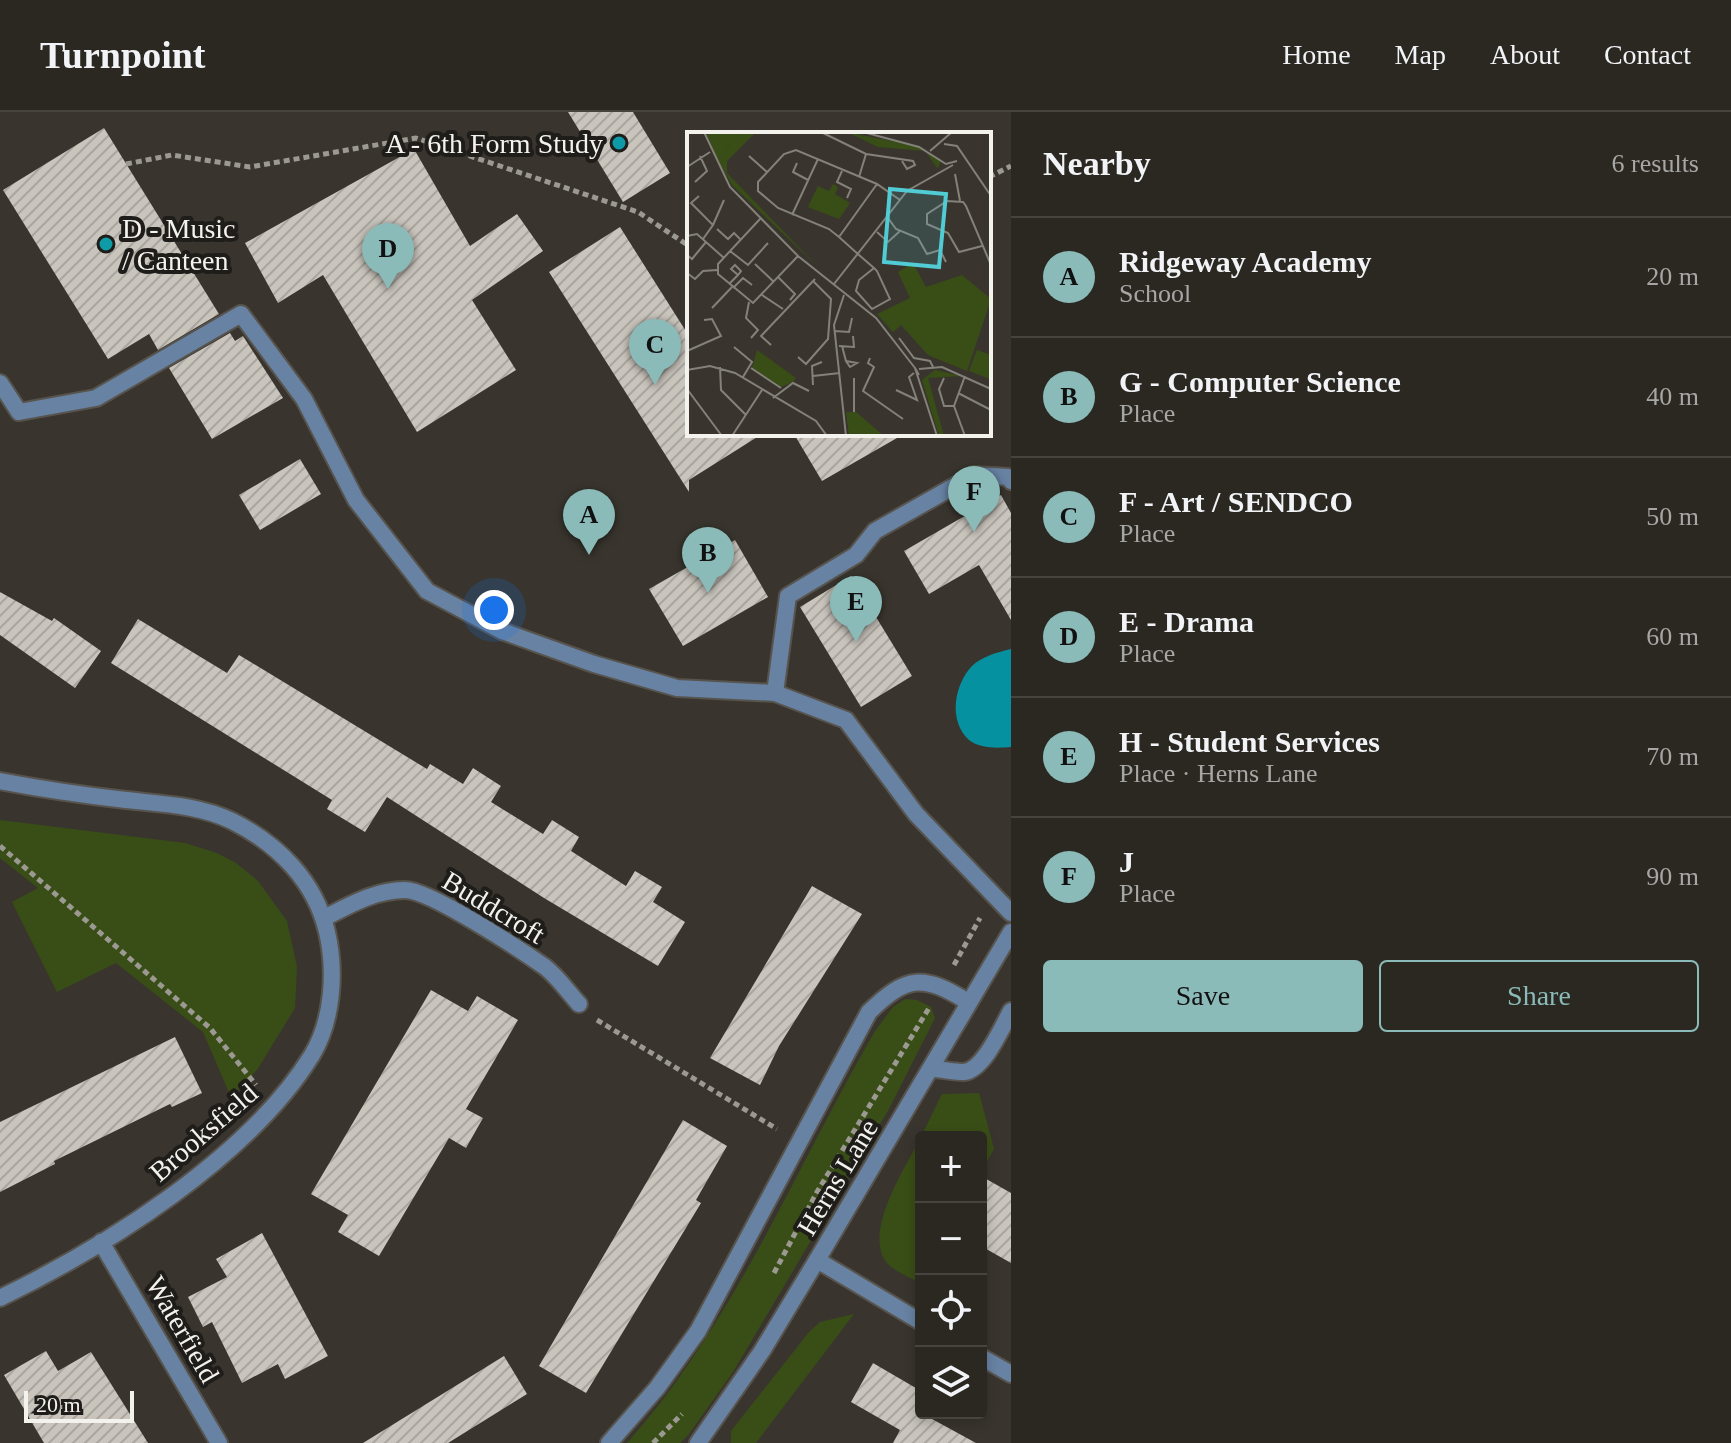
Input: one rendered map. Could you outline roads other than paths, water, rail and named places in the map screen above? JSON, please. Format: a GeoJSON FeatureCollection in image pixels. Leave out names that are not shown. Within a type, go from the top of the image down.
{"type":"FeatureCollection","features":[{"type":"Feature","properties":{"kind":"street"},"geometry":{"type":"LineString","coordinates":[[0,383],[19,412],[96,398],[241,314],[304,399],[356,500],[427,591],[502,631],[594,664],[677,688],[775,693],[846,720],[916,814],[1011,913]]}},
{"type":"Feature","properties":{"kind":"street"},"geometry":{"type":"LineString","coordinates":[[775,693],[788,596],[856,555],[875,531],[974,475],[1008,477],[1011,481]]}},
{"type":"Feature","properties":{"kind":"street","name":"Brooksfield"},"geometry":{"type":"LineString","coordinates":[[0,781],[198,809],[260,837],[293,865],[311,888],[324,918],[332,953],[333,984],[313,1053],[274,1108],[161,1204],[40,1278],[0,1298]]}},
{"type":"Feature","properties":{"kind":"street","name":"Buddcroft"},"geometry":{"type":"LineString","coordinates":[[324,918],[384,892],[408,890],[431,896],[547,969],[579,1004]]}},
{"type":"Feature","properties":{"kind":"street","name":"Herns Lane"},"geometry":{"type":"LineString","coordinates":[[700,1442],[762,1351],[1011,932]]}},
{"type":"Feature","properties":{"kind":"street"},"geometry":{"type":"LineString","coordinates":[[609,1443],[657,1388],[698,1331],[869,1012],[889,993],[918,980],[942,986],[968,1002]]}},
{"type":"Feature","properties":{"kind":"street"},"geometry":{"type":"LineString","coordinates":[[931,1069],[966,1072],[975,1068],[1011,1011]]}},
{"type":"Feature","properties":{"kind":"street","name":"Waterfield"},"geometry":{"type":"LineString","coordinates":[[101,1242],[219,1443]]}},
{"type":"Feature","properties":{"kind":"street"},"geometry":{"type":"LineString","coordinates":[[817,1260],[915,1318]]}},
{"type":"Feature","properties":{"kind":"street"},"geometry":{"type":"LineString","coordinates":[[987,1360],[1011,1374]]}},
{"type":"Feature","properties":{"kind":"water"},"geometry":{"type":"Polygon","coordinates":[[[1011,649],[1011,747],[978,745],[969,740],[958,723],[956,703],[961,683],[976,663],[1011,649]]]}},
{"type":"Feature","properties":{"kind":"place","name":"A - 6th Form Study"},"geometry":{"type":"Point","coordinates":[619,143]}},
{"type":"Feature","properties":{"kind":"place","name":"D - Music / Canteen"},"geometry":{"type":"Point","coordinates":[106,244]}},
{"type":"Feature","properties":{"kind":"place","name":"E - Drama"},"geometry":{"type":"Point","coordinates":[388,289]}},
{"type":"Feature","properties":{"kind":"place","name":"F - Art / SENDCO"},"geometry":{"type":"Point","coordinates":[655,385]}},
{"type":"Feature","properties":{"kind":"place","name":"J"},"geometry":{"type":"Point","coordinates":[974,532]}},
{"type":"Feature","properties":{"kind":"place","name":"Ridgeway Academy"},"geometry":{"type":"Point","coordinates":[589,555]}},
{"type":"Feature","properties":{"kind":"place","name":"G - Computer Science"},"geometry":{"type":"Point","coordinates":[708,593]}},
{"type":"Feature","properties":{"kind":"place","name":"H - Student Services"},"geometry":{"type":"Point","coordinates":[856,642]}}]}
